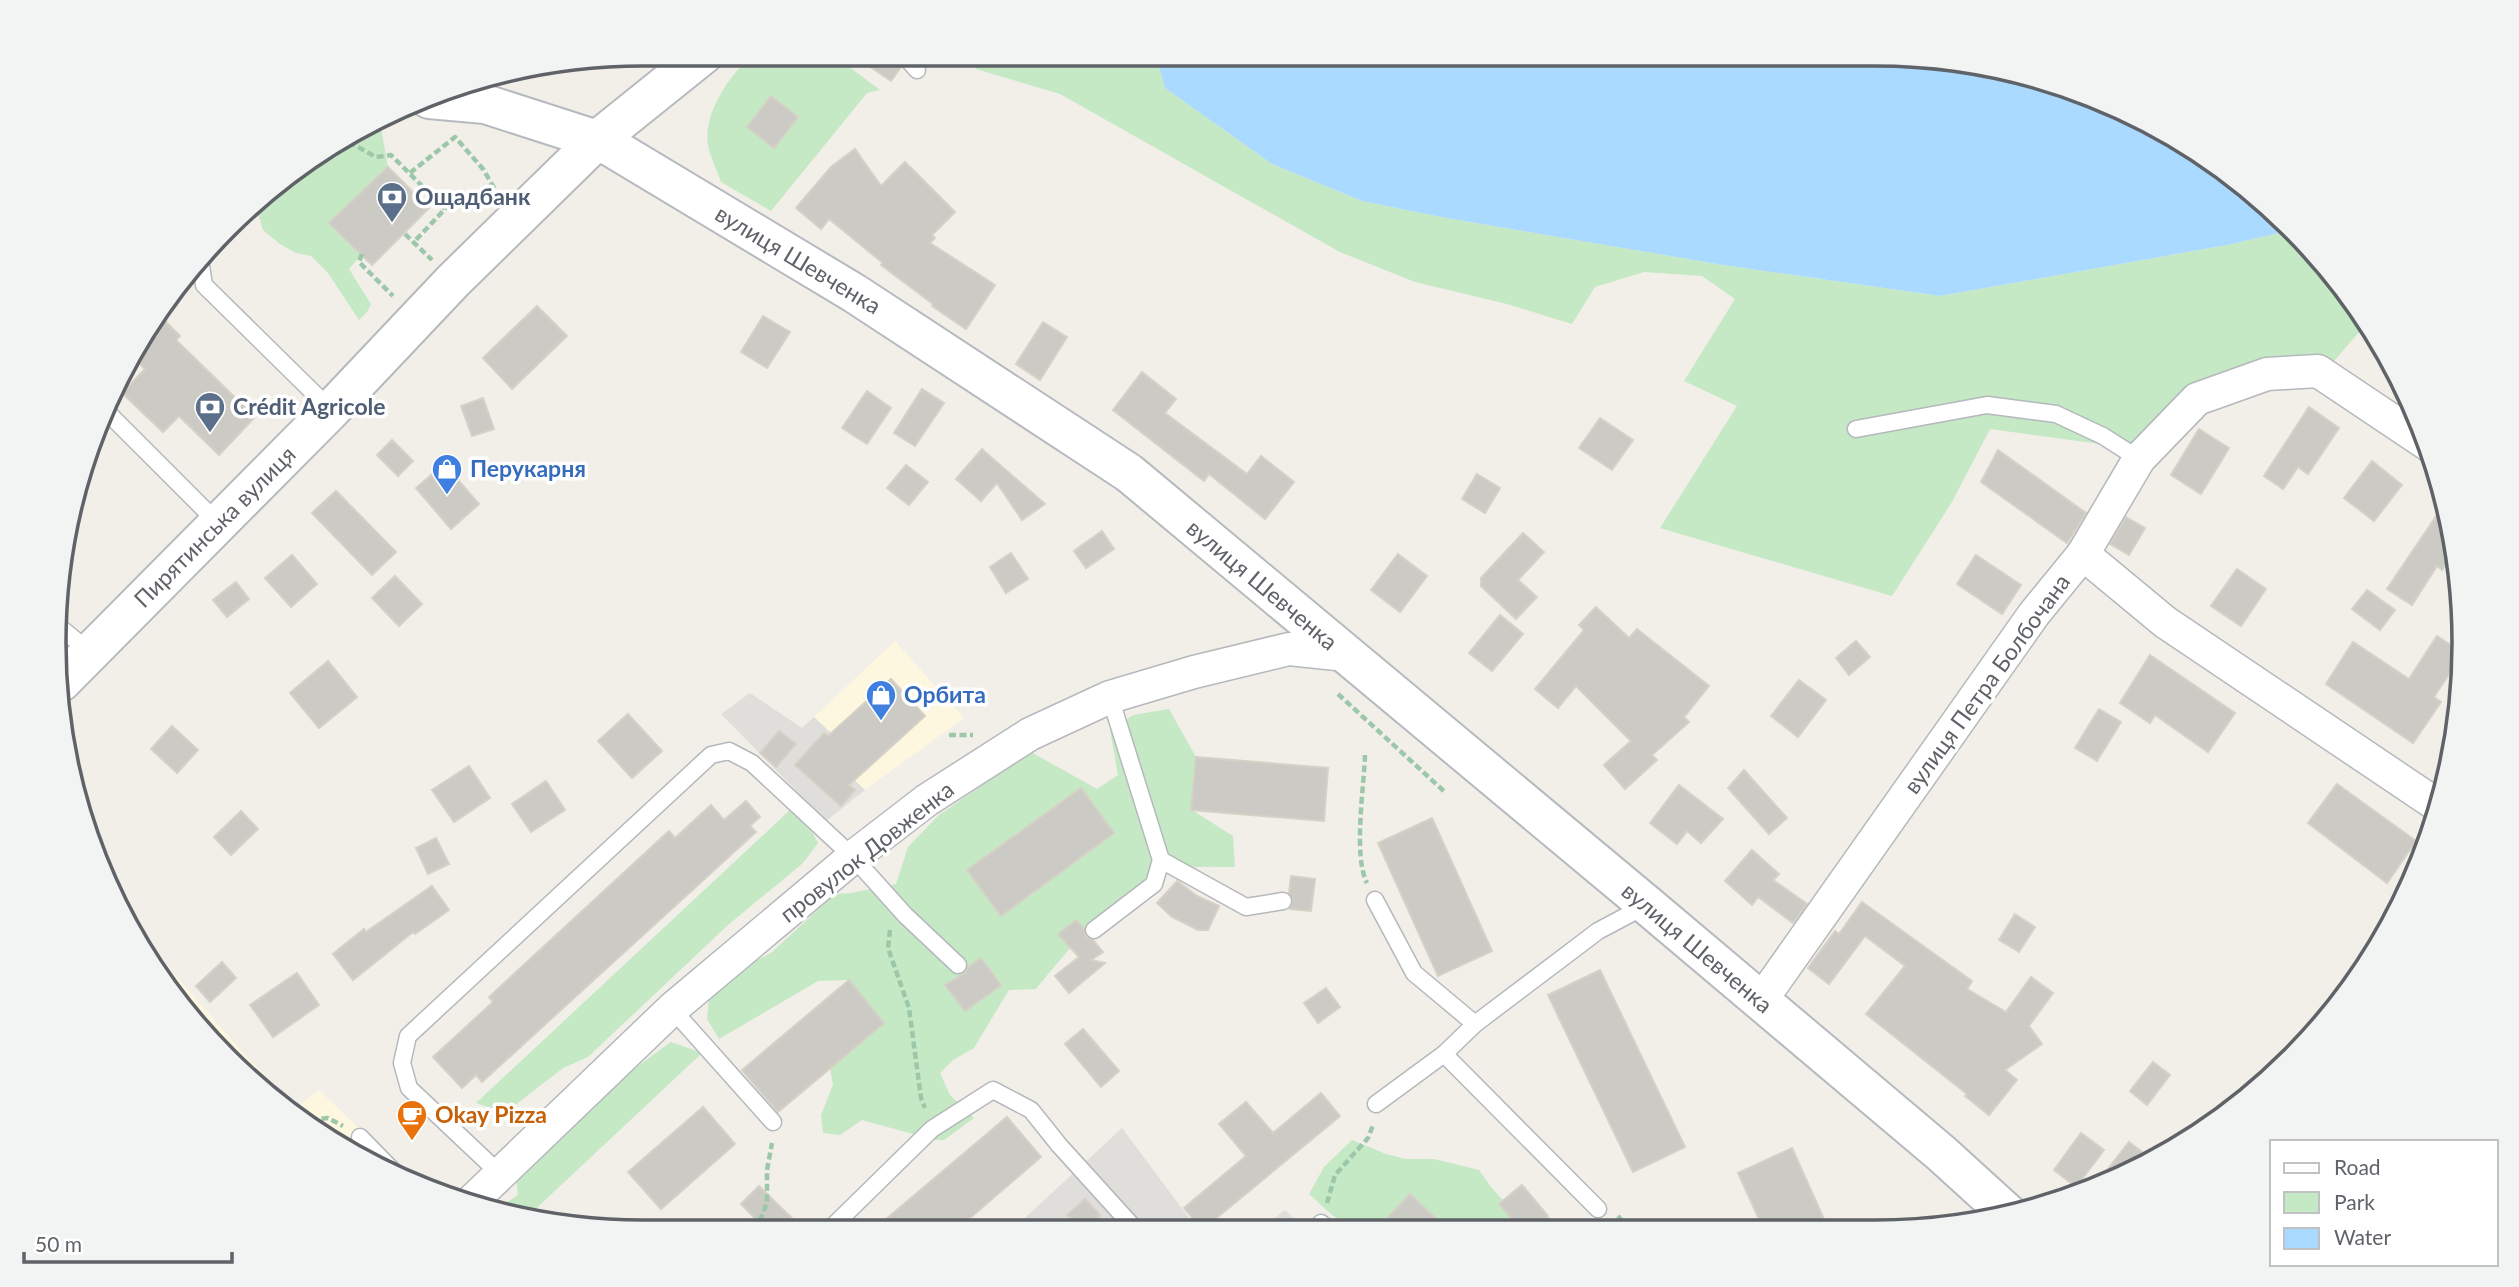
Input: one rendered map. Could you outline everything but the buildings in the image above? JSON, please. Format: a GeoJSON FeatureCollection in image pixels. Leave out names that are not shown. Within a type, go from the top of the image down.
{"type":"FeatureCollection","features":[{"type":"Feature","properties":{"kind":"street","name":"Пирятинська вулиця"},"geometry":{"type":"LineString","coordinates":[[67,665],[76,641],[219,524],[453,281],[597,140],[689,66]]}},
{"type":"Feature","properties":{"kind":"street","name":"вулиця Шевченка"},"geometry":{"type":"LineString","coordinates":[[448,101],[485,104],[597,140],[854,293],[1129,473],[1337,670],[1647,905],[1941,1153],[1998,1207]]}},
{"type":"Feature","properties":{"kind":"street"},"geometry":{"type":"LineString","coordinates":[[2083,554],[2139,459],[2197,399],[2267,374],[2318,371],[2413,435]]}},
{"type":"Feature","properties":{"kind":"street","name":"вулиця Петра Болбочана"},"geometry":{"type":"LineString","coordinates":[[1760,1002],[2034,614],[2083,554],[2165,622],[2431,801]]}},
{"type":"Feature","properties":{"kind":"street","name":"провулок Довженка"},"geometry":{"type":"LineString","coordinates":[[477,1196],[672,1009],[853,857],[927,800],[1030,734],[1110,697],[1194,672],[1289,649],[1337,670]]}},
{"type":"Feature","properties":{"kind":"lane"},"geometry":{"type":"LineString","coordinates":[[202,273],[204,285],[331,410]]}},
{"type":"Feature","properties":{"kind":"lane"},"geometry":{"type":"LineString","coordinates":[[1856,429],[1987,405],[2056,414],[2103,436],[2139,459]]}},
{"type":"Feature","properties":{"kind":"lane"},"geometry":{"type":"LineString","coordinates":[[112,418],[219,524]]}},
{"type":"Feature","properties":{"kind":"lane"},"geometry":{"type":"LineString","coordinates":[[1094,930],[1154,884],[1161,860],[1110,697]]}},
{"type":"Feature","properties":{"kind":"lane"},"geometry":{"type":"LineString","coordinates":[[500,1174],[410,1088],[402,1063],[408,1036],[711,755],[729,751],[752,763],[853,857],[905,915],[958,965]]}},
{"type":"Feature","properties":{"kind":"lane"},"geometry":{"type":"LineString","coordinates":[[1161,860],[1246,907],[1283,901]]}},
{"type":"Feature","properties":{"kind":"lane"},"geometry":{"type":"LineString","coordinates":[[1375,900],[1414,973],[1475,1024]]}},
{"type":"Feature","properties":{"kind":"lane"},"geometry":{"type":"LineString","coordinates":[[1376,1104],[1444,1054],[1475,1024],[1598,931],[1647,905]]}},
{"type":"Feature","properties":{"kind":"lane"},"geometry":{"type":"LineString","coordinates":[[672,1009],[774,1122]]}},
{"type":"Feature","properties":{"kind":"lane"},"geometry":{"type":"LineString","coordinates":[[1444,1054],[1598,1209]]}},
{"type":"Feature","properties":{"kind":"lane"},"geometry":{"type":"LineString","coordinates":[[839,1220],[932,1129],[993,1090],[1031,1110],[1127,1220]]}},
{"type":"Feature","properties":{"kind":"lane"},"geometry":{"type":"LineString","coordinates":[[360,1137],[378,1156]]}},
{"type":"Feature","properties":{"kind":"path"},"geometry":{"type":"LineString","coordinates":[[410,173],[455,137],[466,148]]}},
{"type":"Feature","properties":{"kind":"path"},"geometry":{"type":"LineString","coordinates":[[354,145],[376,157],[391,155],[445,209],[413,243]]}},
{"type":"Feature","properties":{"kind":"path"},"geometry":{"type":"LineString","coordinates":[[405,234],[440,267]]}},
{"type":"Feature","properties":{"kind":"path"},"geometry":{"type":"LineString","coordinates":[[362,254],[359,262],[395,298]]}},
{"type":"Feature","properties":{"kind":"path"},"geometry":{"type":"LineString","coordinates":[[1337,670],[1446,793]]}},
{"type":"Feature","properties":{"kind":"path"},"geometry":{"type":"LineString","coordinates":[[1365,755],[1362,874],[1375,900]]}},
{"type":"Feature","properties":{"kind":"path"},"geometry":{"type":"LineString","coordinates":[[905,915],[888,931],[888,948],[909,1007],[921,1098],[932,1129]]}},
{"type":"Feature","properties":{"kind":"path"},"geometry":{"type":"LineString","coordinates":[[1326,1220],[1335,1175],[1368,1138],[1378,1111],[1376,1104]]}},
{"type":"Feature","properties":{"kind":"path"},"geometry":{"type":"LineString","coordinates":[[318,1119],[328,1118],[360,1137]]}},
{"type":"Feature","properties":{"kind":"path"},"geometry":{"type":"LineString","coordinates":[[760,1220],[767,1203],[767,1170],[774,1122]]}},
{"type":"Feature","properties":{"kind":"shaded area"},"geometry":{"type":"Polygon","coordinates":[[[895,641],[964,718],[865,790],[836,763],[848,749],[814,717],[895,641]]]}},
{"type":"Feature","properties":{"kind":"shaded area"},"geometry":{"type":"Polygon","coordinates":[[[750,693],[802,728],[814,717],[848,749],[836,763],[865,790],[826,821],[721,714],[750,693]]]}},
{"type":"Feature","properties":{"kind":"shaded area"},"geometry":{"type":"Polygon","coordinates":[[[159,957],[242,1052],[286,1096],[235,1052],[186,995],[159,957]]]}},
{"type":"Feature","properties":{"kind":"shaded area"},"geometry":{"type":"Polygon","coordinates":[[[319,1090],[397,1165],[355,1143],[299,1106],[319,1090]]]}},
{"type":"Feature","properties":{"kind":"shaded area"},"geometry":{"type":"Polygon","coordinates":[[[1122,1128],[1191,1220],[1023,1220],[1122,1128]]]}},
{"type":"Feature","properties":{"kind":"shaded area"},"geometry":{"type":"Polygon","coordinates":[[[1285,1210],[1296,1220],[1272,1220],[1285,1210]]]}},
{"type":"Feature","properties":{"kind":"green space"},"geometry":{"type":"Polygon","coordinates":[[[742,66],[848,66],[880,90],[867,93],[771,211],[721,182],[708,145],[714,107],[742,66]]]}},
{"type":"Feature","properties":{"kind":"green space"},"geometry":{"type":"Polygon","coordinates":[[[977,66],[1159,66],[1165,88],[1272,164],[1362,201],[1723,265],[1940,296],[2227,245],[2281,232],[2333,292],[2360,331],[2314,384],[2270,383],[2201,408],[2152,469],[2100,444],[1990,429],[1952,502],[1892,596],[1660,528],[1737,406],[1684,381],[1735,299],[1702,276],[1644,272],[1595,287],[1572,324],[1507,304],[1415,282],[1340,252],[1060,94],[976,69],[977,66]]]}},
{"type":"Feature","properties":{"kind":"green space"},"geometry":{"type":"Polygon","coordinates":[[[381,130],[388,167],[330,223],[362,254],[349,269],[371,304],[359,320],[328,273],[311,256],[296,253],[263,230],[258,214],[263,210],[323,164],[381,130]]]}},
{"type":"Feature","properties":{"kind":"green space"},"geometry":{"type":"Polygon","coordinates":[[[1169,709],[1196,757],[1192,810],[1233,836],[1235,867],[1186,868],[1142,884],[1102,915],[1036,989],[1009,990],[974,1048],[953,1060],[940,1073],[950,1095],[974,1118],[944,1140],[935,1140],[862,1120],[840,1135],[823,1133],[821,1115],[833,1085],[830,1068],[884,1023],[849,980],[818,981],[719,1039],[707,1019],[709,998],[736,971],[771,953],[835,894],[896,884],[908,847],[939,815],[1031,752],[1097,789],[1118,775],[1110,730],[1133,715],[1169,709]]]}},
{"type":"Feature","properties":{"kind":"green space"},"geometry":{"type":"Polygon","coordinates":[[[790,810],[812,832],[818,843],[803,863],[728,925],[588,1057],[563,1068],[505,1113],[476,1103],[790,810]]]}},
{"type":"Feature","properties":{"kind":"green space"},"geometry":{"type":"Polygon","coordinates":[[[671,1042],[702,1053],[535,1210],[505,1203],[518,1195],[516,1180],[612,1085],[671,1042]]]}},
{"type":"Feature","properties":{"kind":"green space"},"geometry":{"type":"Polygon","coordinates":[[[1352,1140],[1406,1159],[1434,1159],[1479,1170],[1521,1220],[1437,1220],[1410,1194],[1385,1220],[1339,1220],[1309,1194],[1324,1167],[1352,1140]]]}},
{"type":"Feature","properties":{"kind":"water"},"geometry":{"type":"Polygon","coordinates":[[[1159,66],[1875,66],[1951,71],[2025,86],[2061,97],[2131,126],[2196,164],[2227,186],[2281,232],[2227,245],[1940,296],[1723,265],[1362,201],[1272,164],[1165,88],[1159,66]]]}},
{"type":"Feature","properties":{"kind":"place","name":"Ощадбанк"},"geometry":{"type":"Point","coordinates":[392,224]}},
{"type":"Feature","properties":{"kind":"place","name":"Crédit Agricole"},"geometry":{"type":"Point","coordinates":[210,434]}},
{"type":"Feature","properties":{"kind":"place","name":"Перукарня"},"geometry":{"type":"Point","coordinates":[447,496]}},
{"type":"Feature","properties":{"kind":"place","name":"Орбита"},"geometry":{"type":"Point","coordinates":[881,722]}},
{"type":"Feature","properties":{"kind":"place","name":"Okay Pizza"},"geometry":{"type":"Point","coordinates":[412,1142]}}]}
